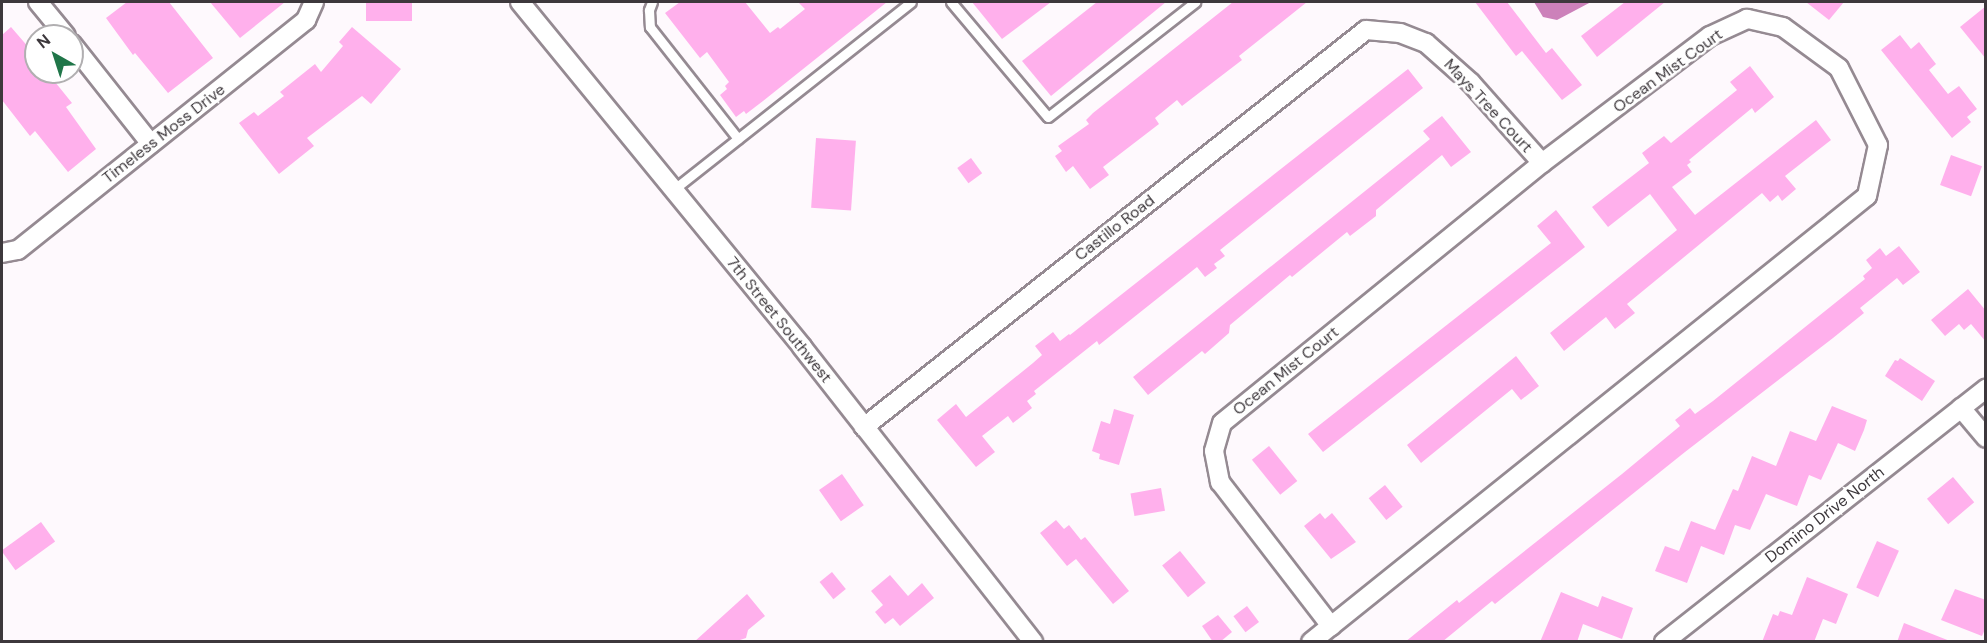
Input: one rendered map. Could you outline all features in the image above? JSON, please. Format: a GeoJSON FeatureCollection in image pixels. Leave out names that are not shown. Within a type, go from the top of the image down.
{"type":"FeatureCollection","features":[{"type":"Feature","properties":{"kind":"street"},"geometry":{"type":"LineString","coordinates":[[38,2],[56,24]]}},
{"type":"Feature","properties":{"kind":"street","name":"Timeless Moss Drive"},"geometry":{"type":"LineString","coordinates":[[2,253],[18,250],[306,21],[314,2]]}},
{"type":"Feature","properties":{"kind":"street","name":"7th Street Southwest"},"geometry":{"type":"LineString","coordinates":[[520,2],[864,427],[1033,642]]}},
{"type":"Feature","properties":{"kind":"street","name":"Ocean Mist Court"},"geometry":{"type":"LineString","coordinates":[[1311,642],[1331,626],[1867,196],[1878,145],[1839,68],[1783,27],[1746,19],[1710,36],[1542,163],[1222,423],[1214,451],[1220,482],[1331,626]]}},
{"type":"Feature","properties":{"kind":"street","name":"Mays Tree Court"},"geometry":{"type":"LineString","coordinates":[[1366,30],[1400,33],[1426,42],[1471,83],[1542,163]]}},
{"type":"Feature","properties":{"kind":"street","name":"Castillo Road"},"geometry":{"type":"LineString","coordinates":[[864,427],[1366,30]]}},
{"type":"Feature","properties":{"kind":"street"},"geometry":{"type":"LineString","coordinates":[[84,59],[151,144]]}},
{"type":"Feature","properties":{"kind":"street","name":"Domino Drive North"},"geometry":{"type":"LineString","coordinates":[[1664,642],[1986,389]]}},
{"type":"Feature","properties":{"kind":"street"},"geometry":{"type":"LineString","coordinates":[[1961,408],[1986,438]]}},
{"type":"Feature","properties":{"kind":"lane"},"geometry":{"type":"LineString","coordinates":[[652,2],[649,10],[650,27],[738,139]]}},
{"type":"Feature","properties":{"kind":"lane"},"geometry":{"type":"LineString","coordinates":[[674,190],[911,2]]}},
{"type":"Feature","properties":{"kind":"lane"},"geometry":{"type":"LineString","coordinates":[[951,2],[1048,117],[1195,2]]}},
{"type":"Feature","properties":{"kind":"shaded area"},"geometry":{"type":"Polygon","coordinates":[[[1534,2],[1591,2],[1557,20],[1543,17],[1534,2]]]}},
{"type":"Feature","properties":{"kind":"building"},"geometry":{"type":"Polygon","coordinates":[[[127,2],[169,2],[213,58],[168,93],[135,53],[133,55],[106,18],[127,2]]]}},
{"type":"Feature","properties":{"kind":"building"},"geometry":{"type":"Polygon","coordinates":[[[210,2],[285,2],[240,38],[210,2]]]}},
{"type":"Feature","properties":{"kind":"building"},"geometry":{"type":"Polygon","coordinates":[[[366,2],[412,2],[412,21],[366,21],[366,2]]]}},
{"type":"Feature","properties":{"kind":"building"},"geometry":{"type":"Polygon","coordinates":[[[680,2],[745,2],[770,33],[778,27],[780,29],[805,9],[798,2],[887,2],[746,114],[744,111],[736,117],[720,95],[727,89],[725,86],[729,82],[707,52],[700,58],[665,13],[680,2]]]}},
{"type":"Feature","properties":{"kind":"building"},"geometry":{"type":"Polygon","coordinates":[[[972,2],[1051,2],[1002,39],[972,2]]]}},
{"type":"Feature","properties":{"kind":"building"},"geometry":{"type":"Polygon","coordinates":[[[1097,2],[1166,2],[1051,96],[1022,61],[1097,2]]]}},
{"type":"Feature","properties":{"kind":"building"},"geometry":{"type":"Polygon","coordinates":[[[1233,2],[1307,2],[1239,56],[1242,60],[1182,106],[1177,100],[1155,118],[1159,124],[1103,167],[1109,175],[1090,189],[1073,166],[1066,172],[1055,156],[1062,151],[1058,146],[1089,124],[1086,120],[1093,113],[1233,2]]]}},
{"type":"Feature","properties":{"kind":"building"},"geometry":{"type":"Polygon","coordinates":[[[1475,2],[1507,2],[1546,53],[1552,48],[1582,85],[1562,100],[1522,51],[1516,56],[1475,2]]]}},
{"type":"Feature","properties":{"kind":"building"},"geometry":{"type":"Polygon","coordinates":[[[1625,2],[1665,2],[1597,57],[1581,36],[1625,2]]]}},
{"type":"Feature","properties":{"kind":"building"},"geometry":{"type":"Polygon","coordinates":[[[1806,2],[1844,2],[1829,20],[1806,2]]]}},
{"type":"Feature","properties":{"kind":"building"},"geometry":{"type":"Polygon","coordinates":[[[1986,6],[1986,59],[1960,27],[1986,6]]]}},
{"type":"Feature","properties":{"kind":"building"},"geometry":{"type":"Polygon","coordinates":[[[11,27],[24,42],[24,84],[57,84],[72,103],[66,107],[96,149],[68,172],[35,131],[30,136],[2,100],[2,35],[11,27]]]}},
{"type":"Feature","properties":{"kind":"building"},"geometry":{"type":"Polygon","coordinates":[[[352,27],[401,69],[371,104],[362,96],[307,138],[314,146],[279,174],[239,123],[254,112],[258,116],[284,96],[280,92],[315,64],[321,72],[343,46],[339,42],[352,27]]]}},
{"type":"Feature","properties":{"kind":"building"},"geometry":{"type":"Polygon","coordinates":[[[1900,35],[1911,49],[1919,42],[1936,64],[1929,70],[1948,94],[1959,86],[1977,109],[1967,117],[1971,122],[1952,138],[1881,50],[1900,35]]]}},
{"type":"Feature","properties":{"kind":"building"},"geometry":{"type":"Polygon","coordinates":[[[1750,66],[1774,97],[1755,113],[1752,108],[1689,160],[1691,162],[1687,165],[1692,172],[1672,187],[1695,215],[1816,120],[1831,140],[1785,176],[1796,189],[1782,201],[1778,195],[1770,202],[1762,193],[1627,304],[1635,313],[1615,329],[1606,317],[1564,351],[1550,333],[1677,230],[1650,194],[1608,227],[1592,207],[1649,163],[1642,153],[1664,136],[1671,143],[1737,90],[1730,82],[1750,66]]]}},
{"type":"Feature","properties":{"kind":"building"},"geometry":{"type":"Polygon","coordinates":[[[1408,69],[1423,88],[1220,250],[1225,256],[1214,264],[1217,268],[1205,277],[1197,267],[1099,345],[1097,341],[1034,391],[1036,394],[1027,401],[1032,408],[1013,423],[1008,416],[982,436],[995,452],[976,467],[937,420],[956,404],[966,417],[1042,355],[1035,346],[1053,332],[1060,341],[1070,335],[1408,69]]]}},
{"type":"Feature","properties":{"kind":"building"},"geometry":{"type":"Polygon","coordinates":[[[1442,116],[1471,152],[1451,167],[1442,155],[1376,210],[1376,216],[1350,236],[1347,232],[1292,277],[1290,275],[1230,325],[1229,333],[1205,354],[1202,351],[1148,395],[1133,377],[1430,139],[1423,131],[1442,116]]]}},
{"type":"Feature","properties":{"kind":"building"},"geometry":{"type":"Polygon","coordinates":[[[816,138],[856,141],[851,211],[811,208],[816,138]]]}},
{"type":"Feature","properties":{"kind":"building"},"geometry":{"type":"Polygon","coordinates":[[[1951,155],[1982,166],[1971,196],[1940,185],[1951,155]]]}},
{"type":"Feature","properties":{"kind":"building"},"geometry":{"type":"Polygon","coordinates":[[[971,158],[982,173],[968,183],[957,168],[971,158]]]}},
{"type":"Feature","properties":{"kind":"building"},"geometry":{"type":"Polygon","coordinates":[[[1556,210],[1585,247],[1323,452],[1308,434],[1551,243],[1537,226],[1556,210]]]}},
{"type":"Feature","properties":{"kind":"building"},"geometry":{"type":"Polygon","coordinates":[[[1899,246],[1920,272],[1903,285],[1897,278],[1860,308],[1864,313],[1495,604],[1492,601],[1442,642],[1405,642],[1457,600],[1459,603],[1622,474],[1680,426],[1675,420],[1690,408],[1695,414],[1713,401],[1865,279],[1863,276],[1872,268],[1866,260],[1880,248],[1886,256],[1899,246]]]}},
{"type":"Feature","properties":{"kind":"building"},"geometry":{"type":"Polygon","coordinates":[[[1968,289],[1986,311],[1986,342],[1971,324],[1964,330],[1959,324],[1945,336],[1931,320],[1968,289]]]}},
{"type":"Feature","properties":{"kind":"building"},"geometry":{"type":"Polygon","coordinates":[[[1516,356],[1539,386],[1521,400],[1512,389],[1421,463],[1407,445],[1516,356]]]}},
{"type":"Feature","properties":{"kind":"building"},"geometry":{"type":"Polygon","coordinates":[[[1900,358],[1935,381],[1922,401],[1885,376],[1895,360],[1898,361],[1900,358]]]}},
{"type":"Feature","properties":{"kind":"building"},"geometry":{"type":"Polygon","coordinates":[[[1832,406],[1867,420],[1864,430],[1855,451],[1838,443],[1821,480],[1809,475],[1797,506],[1766,494],[1750,530],[1735,525],[1724,555],[1701,546],[1687,583],[1655,571],[1665,546],[1679,551],[1691,521],[1715,530],[1733,489],[1738,491],[1752,456],[1776,466],[1790,431],[1816,441],[1832,406]]]}},
{"type":"Feature","properties":{"kind":"building"},"geometry":{"type":"Polygon","coordinates":[[[1114,409],[1134,415],[1119,465],[1099,459],[1100,454],[1092,451],[1101,421],[1110,424],[1114,409]]]}},
{"type":"Feature","properties":{"kind":"building"},"geometry":{"type":"Polygon","coordinates":[[[1269,446],[1297,481],[1280,495],[1252,460],[1269,446]]]}},
{"type":"Feature","properties":{"kind":"building"},"geometry":{"type":"Polygon","coordinates":[[[842,474],[864,505],[841,521],[819,490],[842,474]]]}},
{"type":"Feature","properties":{"kind":"building"},"geometry":{"type":"Polygon","coordinates":[[[1953,477],[1974,502],[1948,524],[1927,499],[1953,477]]]}},
{"type":"Feature","properties":{"kind":"building"},"geometry":{"type":"Polygon","coordinates":[[[1385,485],[1403,507],[1386,520],[1369,498],[1385,485]]]}},
{"type":"Feature","properties":{"kind":"building"},"geometry":{"type":"Polygon","coordinates":[[[1161,488],[1165,511],[1134,516],[1130,493],[1161,488]]]}},
{"type":"Feature","properties":{"kind":"building"},"geometry":{"type":"Polygon","coordinates":[[[1320,513],[1325,519],[1332,513],[1356,542],[1331,559],[1304,526],[1320,513]]]}},
{"type":"Feature","properties":{"kind":"building"},"geometry":{"type":"Polygon","coordinates":[[[1056,520],[1064,529],[1069,525],[1081,540],[1085,537],[1129,591],[1113,604],[1076,559],[1067,566],[1040,533],[1056,520]]]}},
{"type":"Feature","properties":{"kind":"building"},"geometry":{"type":"Polygon","coordinates":[[[41,522],[55,541],[15,570],[2,550],[41,522]]]}},
{"type":"Feature","properties":{"kind":"building"},"geometry":{"type":"Polygon","coordinates":[[[1877,541],[1899,551],[1878,597],[1856,588],[1877,541]]]}},
{"type":"Feature","properties":{"kind":"building"},"geometry":{"type":"Polygon","coordinates":[[[1180,551],[1206,583],[1188,597],[1162,565],[1180,551]]]}},
{"type":"Feature","properties":{"kind":"building"},"geometry":{"type":"Polygon","coordinates":[[[832,572],[846,589],[833,599],[820,582],[832,572]]]}},
{"type":"Feature","properties":{"kind":"building"},"geometry":{"type":"Polygon","coordinates":[[[890,575],[908,596],[922,583],[934,598],[900,626],[893,618],[885,624],[875,612],[883,605],[871,591],[890,575]]]}},
{"type":"Feature","properties":{"kind":"building"},"geometry":{"type":"Polygon","coordinates":[[[1807,577],[1848,594],[1836,624],[1823,619],[1814,642],[1762,642],[1773,614],[1778,616],[1780,611],[1792,615],[1807,577]]]}},
{"type":"Feature","properties":{"kind":"building"},"geometry":{"type":"Polygon","coordinates":[[[1955,589],[1986,600],[1986,627],[1982,636],[1941,620],[1955,589]]]}},
{"type":"Feature","properties":{"kind":"building"},"geometry":{"type":"Polygon","coordinates":[[[1561,592],[1598,607],[1602,596],[1633,608],[1622,639],[1583,624],[1577,642],[1540,642],[1561,592]]]}},
{"type":"Feature","properties":{"kind":"building"},"geometry":{"type":"Polygon","coordinates":[[[747,594],[765,616],[748,630],[746,638],[734,642],[694,642],[747,594]]]}},
{"type":"Feature","properties":{"kind":"building"},"geometry":{"type":"Polygon","coordinates":[[[1247,606],[1259,622],[1245,632],[1233,616],[1247,606]]]}},
{"type":"Feature","properties":{"kind":"building"},"geometry":{"type":"Polygon","coordinates":[[[1218,615],[1232,632],[1220,642],[1213,642],[1202,626],[1218,615]]]}},
{"type":"Feature","properties":{"kind":"building"},"geometry":{"type":"Polygon","coordinates":[[[1904,623],[1950,641],[1950,642],[1897,642],[1904,623]]]}}]}
